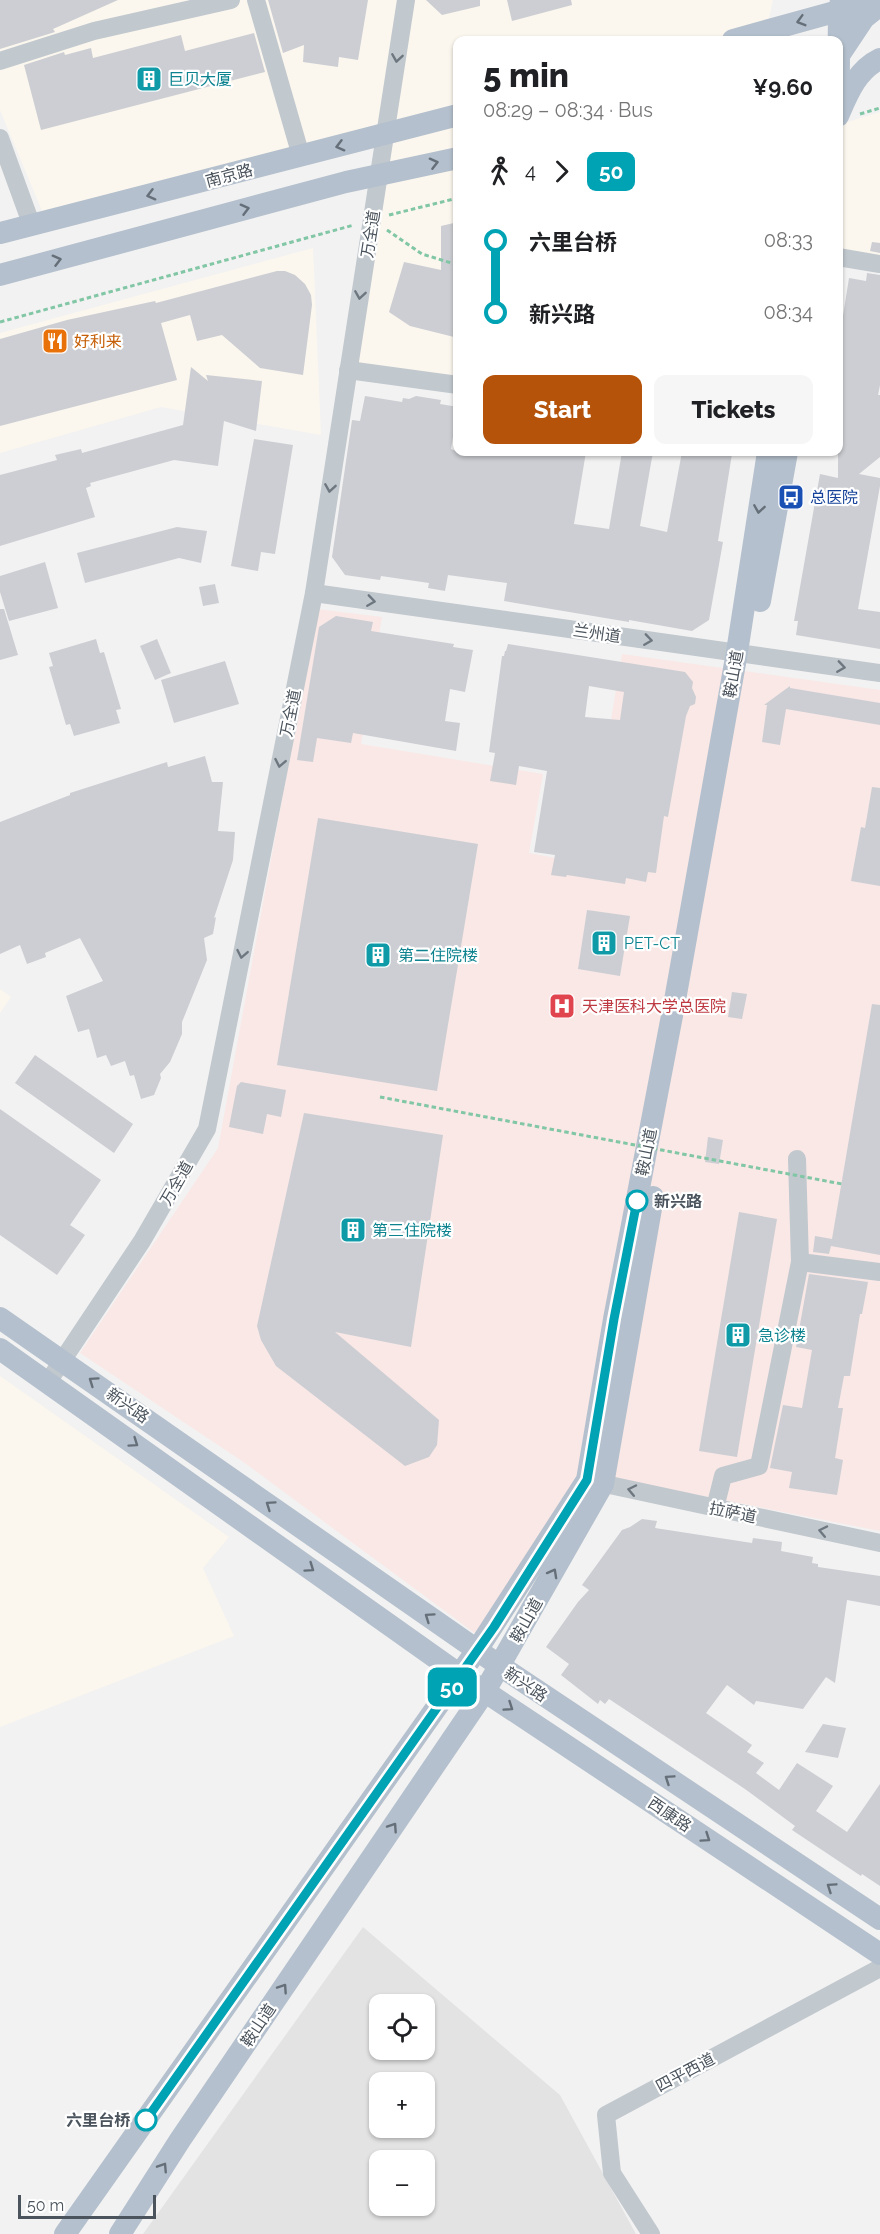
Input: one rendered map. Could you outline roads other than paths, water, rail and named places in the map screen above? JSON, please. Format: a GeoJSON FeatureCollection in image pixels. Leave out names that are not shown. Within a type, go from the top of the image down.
{"type":"FeatureCollection","features":[{"type":"Feature","properties":{"kind":"main road"},"geometry":{"type":"LineString","coordinates":[[745,36],[840,5],[878,0]]}},
{"type":"Feature","properties":{"kind":"main road"},"geometry":{"type":"LineString","coordinates":[[838,36],[840,5]]}},
{"type":"Feature","properties":{"kind":"main road"},"geometry":{"type":"LineString","coordinates":[[843,46],[864,18],[880,5]]}},
{"type":"Feature","properties":{"kind":"main road"},"geometry":{"type":"LineString","coordinates":[[843,54],[880,51]]}},
{"type":"Feature","properties":{"kind":"main road"},"geometry":{"type":"LineString","coordinates":[[843,105],[852,85],[861,73],[880,58]]}},
{"type":"Feature","properties":{"kind":"main road","name":"南京路"},"geometry":{"type":"LineString","coordinates":[[0,234],[453,116]]}},
{"type":"Feature","properties":{"kind":"main road"},"geometry":{"type":"LineString","coordinates":[[0,275],[334,185],[453,159]]}},
{"type":"Feature","properties":{"kind":"main road","name":"鞍山道"},"geometry":{"type":"LineString","coordinates":[[744,653],[768,456]]}},
{"type":"Feature","properties":{"kind":"main road","name":"鞍山道"},"geometry":{"type":"LineString","coordinates":[[120,2234],[180,2140],[485,1691],[595,1482],[614,1319],[744,653],[786,456]]}},
{"type":"Feature","properties":{"kind":"main road","name":"新兴路"},"geometry":{"type":"LineString","coordinates":[[0,1318],[500,1666],[880,1919]]}},
{"type":"Feature","properties":{"kind":"main road","name":"西康路"},"geometry":{"type":"LineString","coordinates":[[0,1349],[460,1675],[880,1954]]}},
{"type":"Feature","properties":{"kind":"main road","name":"鞍山道"},"geometry":{"type":"LineString","coordinates":[[66,2234],[595,1482]]}},
{"type":"Feature","properties":{"kind":"street"},"geometry":{"type":"LineString","coordinates":[[0,61],[94,31],[231,0]]}},
{"type":"Feature","properties":{"kind":"street"},"geometry":{"type":"LineString","coordinates":[[256,0],[301,156]]}},
{"type":"Feature","properties":{"kind":"street","name":"万全道"},"geometry":{"type":"LineString","coordinates":[[48,1382],[142,1242],[207,1129],[314,593],[406,0]]}},
{"type":"Feature","properties":{"kind":"street"},"geometry":{"type":"LineString","coordinates":[[0,138],[32,226]]}},
{"type":"Feature","properties":{"kind":"street"},"geometry":{"type":"LineString","coordinates":[[843,258],[880,264]]}},
{"type":"Feature","properties":{"kind":"street"},"geometry":{"type":"LineString","coordinates":[[348,370],[453,384]]}},
{"type":"Feature","properties":{"kind":"street","name":"兰州道"},"geometry":{"type":"LineString","coordinates":[[314,593],[880,673]]}},
{"type":"Feature","properties":{"kind":"street"},"geometry":{"type":"LineString","coordinates":[[715,1508],[723,1476],[759,1466],[800,1262],[797,1159]]}},
{"type":"Feature","properties":{"kind":"street"},"geometry":{"type":"LineString","coordinates":[[800,1262],[880,1272]]}},
{"type":"Feature","properties":{"kind":"street","name":"拉萨道"},"geometry":{"type":"LineString","coordinates":[[595,1482],[880,1543]]}},
{"type":"Feature","properties":{"kind":"street","name":"四平西道"},"geometry":{"type":"LineString","coordinates":[[651,2234],[612,2173],[606,2115],[880,1968]]}},
{"type":"Feature","properties":{"kind":"place","name":"巨贝大厦"},"geometry":{"type":"Point","coordinates":[149,79]}},
{"type":"Feature","properties":{"kind":"place","name":"好利来"},"geometry":{"type":"Point","coordinates":[55,341]}},
{"type":"Feature","properties":{"kind":"place","name":"总医院"},"geometry":{"type":"Point","coordinates":[791,497]}},
{"type":"Feature","properties":{"kind":"place","name":"PET-CT"},"geometry":{"type":"Point","coordinates":[604,943]}},
{"type":"Feature","properties":{"kind":"place","name":"第二住院楼"},"geometry":{"type":"Point","coordinates":[378,955]}},
{"type":"Feature","properties":{"kind":"place","name":"天津医科大学总医院"},"geometry":{"type":"Point","coordinates":[562,1006]}},
{"type":"Feature","properties":{"kind":"place","name":"新兴路"},"geometry":{"type":"Point","coordinates":[637,1201]}},
{"type":"Feature","properties":{"kind":"place","name":"第三住院楼"},"geometry":{"type":"Point","coordinates":[353,1230]}},
{"type":"Feature","properties":{"kind":"place","name":"急诊楼"},"geometry":{"type":"Point","coordinates":[738,1335]}},
{"type":"Feature","properties":{"kind":"place","name":"六里台桥"},"geometry":{"type":"Point","coordinates":[146,2120]}}]}
